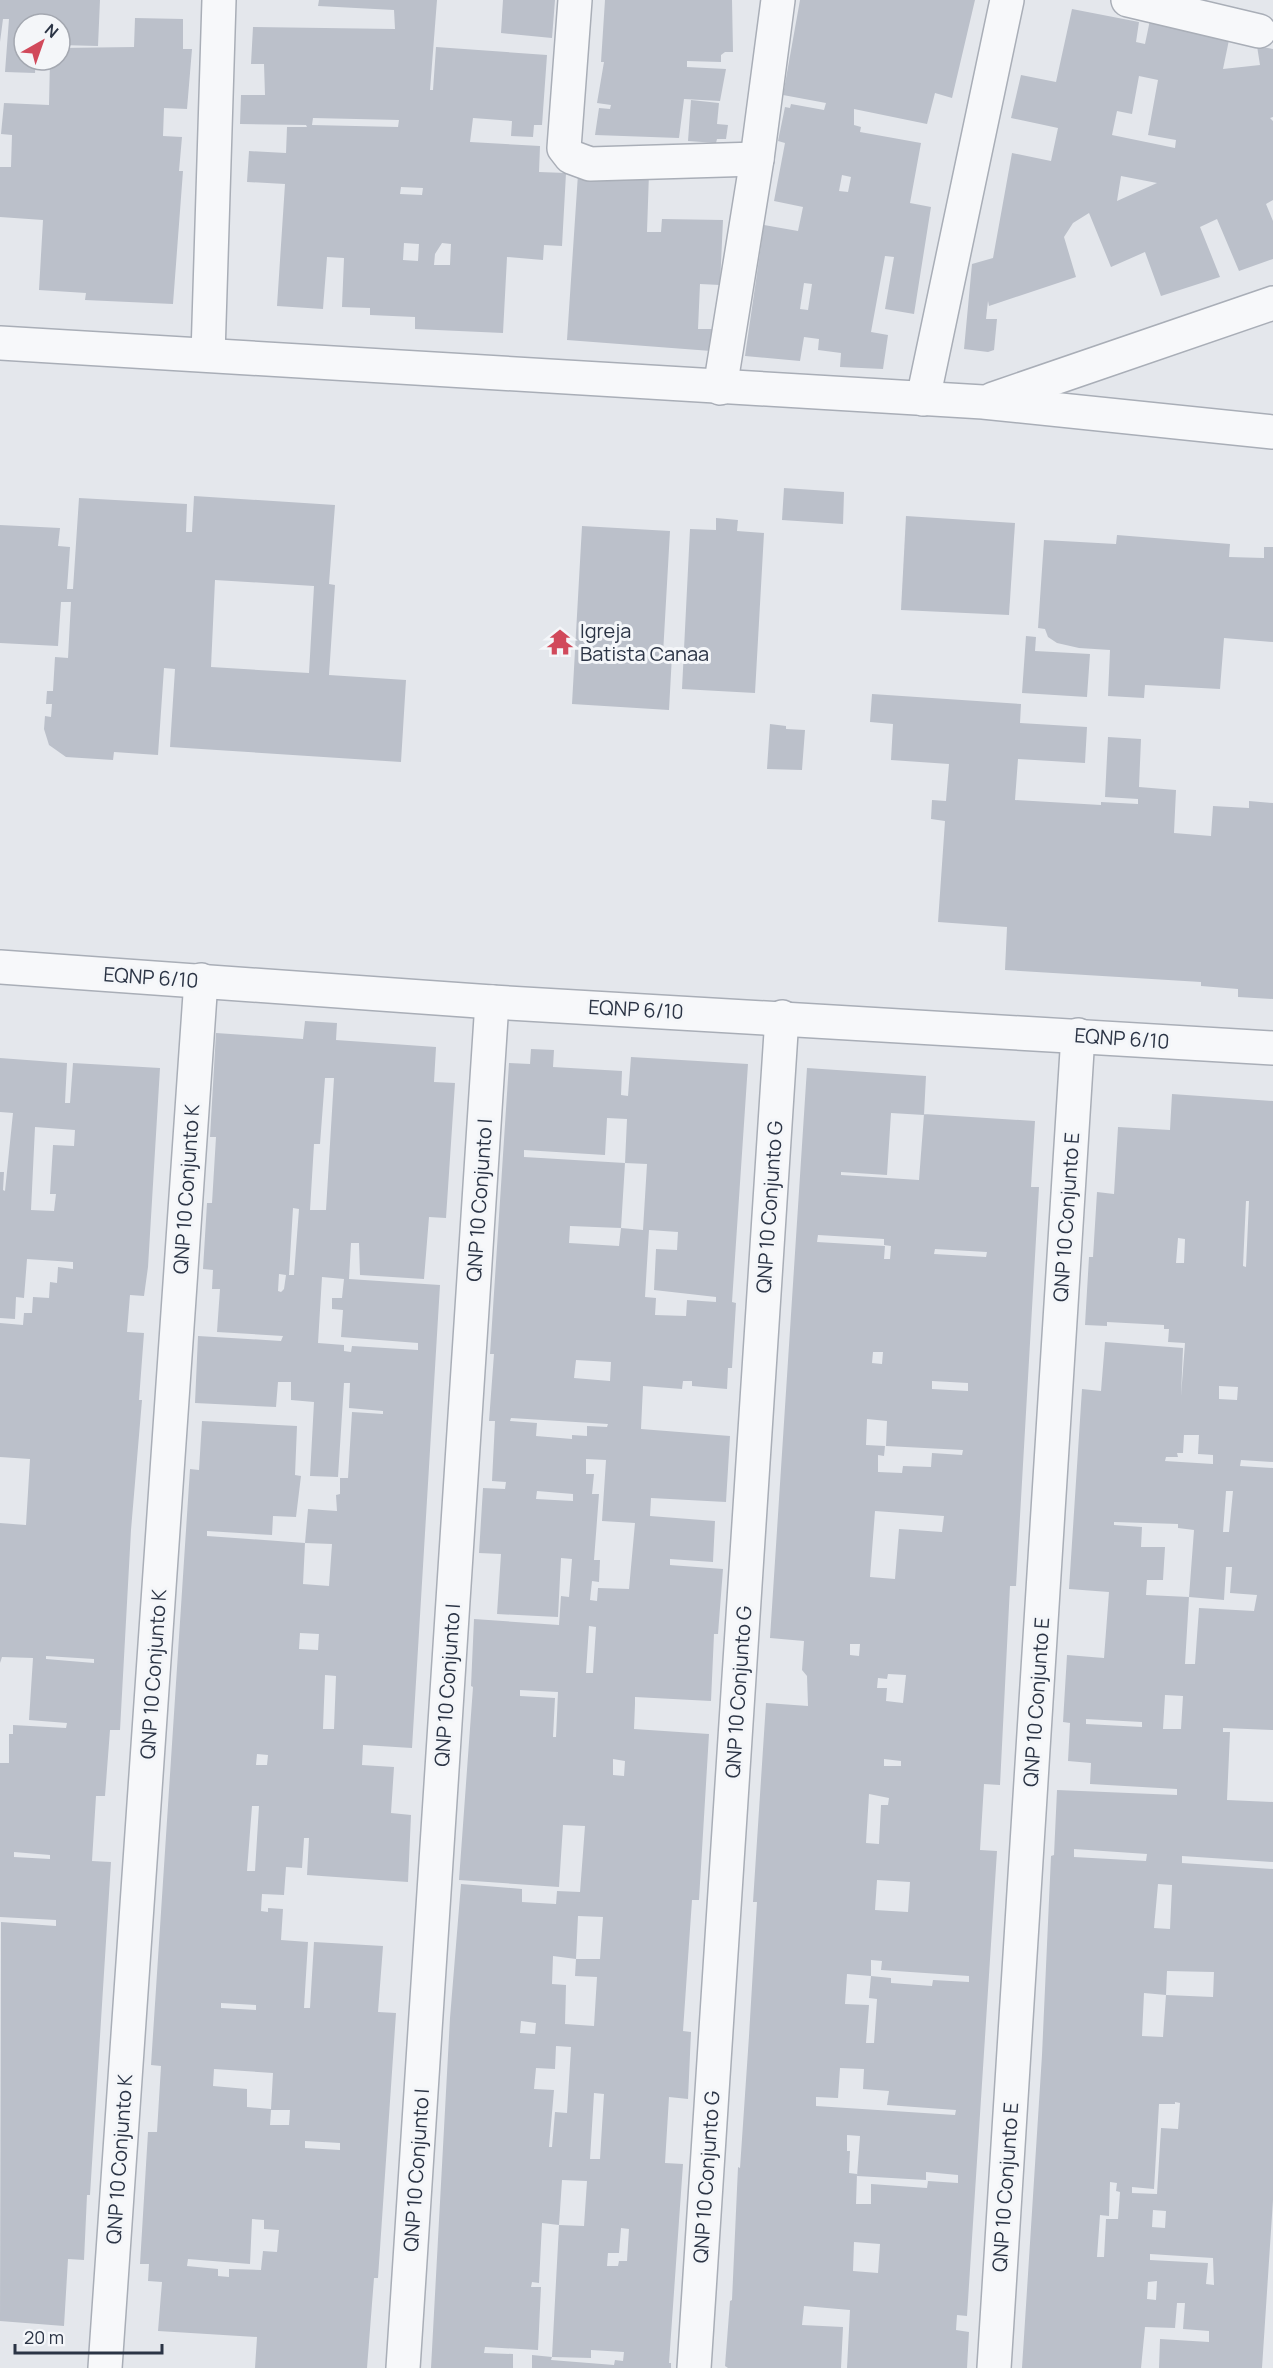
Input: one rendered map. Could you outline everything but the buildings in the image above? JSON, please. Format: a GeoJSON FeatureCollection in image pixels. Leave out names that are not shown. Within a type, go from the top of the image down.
{"type":"FeatureCollection","features":[{"type":"Feature","properties":{"kind":"street"},"geometry":{"type":"LineString","coordinates":[[208,356],[219,0]]}},
{"type":"Feature","properties":{"kind":"street"},"geometry":{"type":"LineString","coordinates":[[575,0],[564,148],[571,157],[590,164],[757,159]]}},
{"type":"Feature","properties":{"kind":"street"},"geometry":{"type":"LineString","coordinates":[[720,388],[757,159],[778,0]]}},
{"type":"Feature","properties":{"kind":"street"},"geometry":{"type":"LineString","coordinates":[[922,399],[1007,0]]}},
{"type":"Feature","properties":{"kind":"street"},"geometry":{"type":"LineString","coordinates":[[1128,0],[1259,31]]}},
{"type":"Feature","properties":{"kind":"street"},"geometry":{"type":"LineString","coordinates":[[983,402],[1273,303]]}},
{"type":"Feature","properties":{"kind":"street"},"geometry":{"type":"LineString","coordinates":[[0,343],[983,402],[1273,432]]}},
{"type":"Feature","properties":{"kind":"street","name":"EQNP 6/10"},"geometry":{"type":"LineString","coordinates":[[0,968],[201,980],[492,1002],[782,1017],[1273,1048]]}},
{"type":"Feature","properties":{"kind":"street","name":"QNP 10 Conjunto K"},"geometry":{"type":"LineString","coordinates":[[105,2368],[201,980]]}},
{"type":"Feature","properties":{"kind":"street","name":"QNP 10 Conjunto I"},"geometry":{"type":"LineString","coordinates":[[403,2368],[492,1002]]}},
{"type":"Feature","properties":{"kind":"street","name":"QNP 10 Conjunto G"},"geometry":{"type":"LineString","coordinates":[[694,2368],[782,1017]]}},
{"type":"Feature","properties":{"kind":"street","name":"QNP 10 Conjunto E"},"geometry":{"type":"LineString","coordinates":[[994,2368],[1078,1035]]}},
{"type":"Feature","properties":{"kind":"place","name":"Igreja Batista Canaa"},"geometry":{"type":"Point","coordinates":[560,642]}}]}
